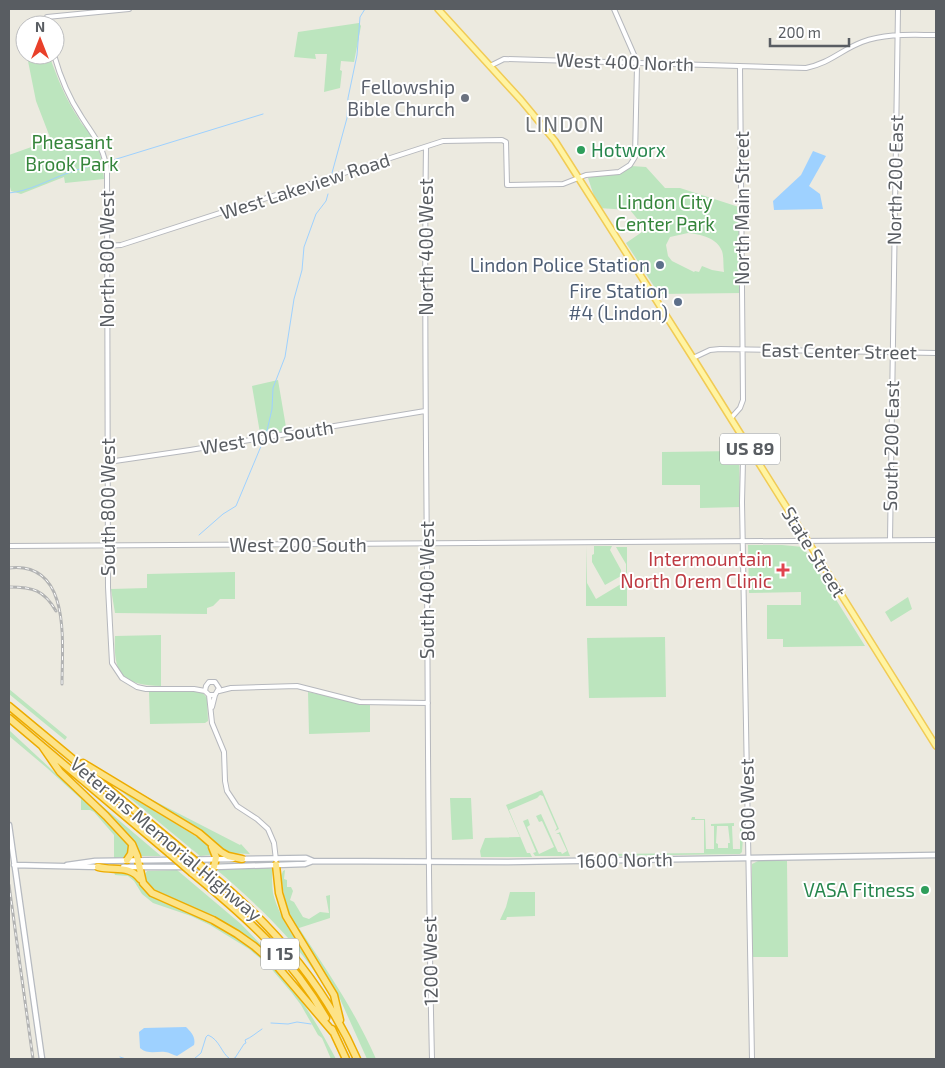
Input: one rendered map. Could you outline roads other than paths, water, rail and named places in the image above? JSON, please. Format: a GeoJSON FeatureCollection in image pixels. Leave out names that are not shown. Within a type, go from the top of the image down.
{"type":"FeatureCollection","features":[{"type":"Feature","properties":{"kind":"highway","name":"Veterans Memorial Highway"},"geometry":{"type":"LineString","coordinates":[[9,706],[250,908],[287,947],[313,981],[342,1029],[357,1059]]}},
{"type":"Feature","properties":{"kind":"highway","name":"Veterans Memorial Highway"},"geometry":{"type":"LineString","coordinates":[[9,718],[244,916],[276,949],[309,991],[346,1059]]}},
{"type":"Feature","properties":{"kind":"highway"},"geometry":{"type":"LineString","coordinates":[[42,746],[60,772],[132,844],[139,863],[143,883]]}},
{"type":"Feature","properties":{"kind":"highway"},"geometry":{"type":"LineString","coordinates":[[60,749],[199,833],[224,854],[242,859]]}},
{"type":"Feature","properties":{"kind":"highway"},"geometry":{"type":"LineString","coordinates":[[209,842],[216,854],[214,867]]}},
{"type":"Feature","properties":{"kind":"highway"},"geometry":{"type":"LineString","coordinates":[[126,860],[131,854],[132,844]]}},
{"type":"Feature","properties":{"kind":"highway"},"geometry":{"type":"LineString","coordinates":[[276,862],[281,901],[286,916],[334,995],[342,1029]]}},
{"type":"Feature","properties":{"kind":"highway"},"geometry":{"type":"LineString","coordinates":[[98,867],[134,872],[152,893],[212,920],[237,934],[276,965],[333,1032]]}},
{"type":"Feature","properties":{"kind":"main road","name":"US 89"},"geometry":{"type":"LineString","coordinates":[[438,9],[555,141],[693,358]]}},
{"type":"Feature","properties":{"kind":"main road","name":"State Street"},"geometry":{"type":"LineString","coordinates":[[693,358],[936,746]]}},
{"type":"Feature","properties":{"kind":"main road"},"geometry":{"type":"LineString","coordinates":[[9,825],[11,865],[42,1059]]}},
{"type":"Feature","properties":{"kind":"main road","name":"1600 North"},"geometry":{"type":"LineString","coordinates":[[11,865],[98,867],[139,863],[242,859],[305,864],[314,861],[428,862],[936,855]]}},
{"type":"Feature","properties":{"kind":"main road","name":"1600 North"},"geometry":{"type":"LineString","coordinates":[[67,865],[126,860],[139,863],[214,867],[276,862]]}},
{"type":"Feature","properties":{"kind":"street"},"geometry":{"type":"LineString","coordinates":[[65,15],[129,9]]}},
{"type":"Feature","properties":{"kind":"street"},"geometry":{"type":"LineString","coordinates":[[578,178],[586,174],[619,172],[634,160],[636,62],[614,9]]}},
{"type":"Feature","properties":{"kind":"street","name":"North 200 East"},"geometry":{"type":"LineString","coordinates":[[892,352],[898,9]]}},
{"type":"Feature","properties":{"kind":"street","name":"West 400 North"},"geometry":{"type":"LineString","coordinates":[[490,66],[499,60],[510,60],[806,68],[820,65],[861,42],[897,34],[936,35]]}},
{"type":"Feature","properties":{"kind":"street","name":"North 800 West"},"geometry":{"type":"LineString","coordinates":[[58,65],[81,116],[98,141],[104,156],[107,172],[108,356]]}},
{"type":"Feature","properties":{"kind":"street","name":"North Main Street"},"geometry":{"type":"LineString","coordinates":[[731,418],[740,408],[742,400],[740,66]]}},
{"type":"Feature","properties":{"kind":"street","name":"West Lakeview Road"},"geometry":{"type":"LineString","coordinates":[[106,246],[121,245],[443,141],[502,140],[506,142],[507,185],[563,184],[578,178]]}},
{"type":"Feature","properties":{"kind":"street","name":"North 400 West"},"geometry":{"type":"LineString","coordinates":[[425,348],[426,147]]}},
{"type":"Feature","properties":{"kind":"street","name":"South 400 West"},"geometry":{"type":"LineString","coordinates":[[425,348],[428,833]]}},
{"type":"Feature","properties":{"kind":"street","name":"East Center Street"},"geometry":{"type":"LineString","coordinates":[[693,358],[710,350],[742,349],[936,353]]}},
{"type":"Feature","properties":{"kind":"street","name":"South 200 East"},"geometry":{"type":"LineString","coordinates":[[890,540],[892,352]]}},
{"type":"Feature","properties":{"kind":"street","name":"South 800 West"},"geometry":{"type":"LineString","coordinates":[[108,356],[108,546],[112,658],[117,673],[131,685],[146,689],[194,689]]}},
{"type":"Feature","properties":{"kind":"street","name":"West 100 South"},"geometry":{"type":"LineString","coordinates":[[108,462],[426,411]]}},
{"type":"Feature","properties":{"kind":"street","name":"800 West"},"geometry":{"type":"LineString","coordinates":[[752,451],[743,460],[752,1059]]}},
{"type":"Feature","properties":{"kind":"street","name":"West 200 South"},"geometry":{"type":"LineString","coordinates":[[9,546],[936,540]]}},
{"type":"Feature","properties":{"kind":"street"},"geometry":{"type":"LineString","coordinates":[[194,689],[206,686],[209,682],[231,688]]}},
{"type":"Feature","properties":{"kind":"street"},"geometry":{"type":"LineString","coordinates":[[212,709],[219,691],[219,685]]}},
{"type":"Feature","properties":{"kind":"street"},"geometry":{"type":"LineString","coordinates":[[206,686],[212,709],[214,730],[224,752],[227,791],[236,806],[261,821],[268,829],[274,842],[276,862]]}},
{"type":"Feature","properties":{"kind":"street"},"geometry":{"type":"LineString","coordinates":[[219,691],[231,688],[297,686],[360,702],[428,703]]}},
{"type":"Feature","properties":{"kind":"street"},"geometry":{"type":"LineString","coordinates":[[194,689],[206,691]]}},
{"type":"Feature","properties":{"kind":"street"},"geometry":{"type":"LineString","coordinates":[[209,695],[216,695]]}},
{"type":"Feature","properties":{"kind":"street","name":"1200 West"},"geometry":{"type":"LineString","coordinates":[[428,833],[432,1059]]}},
{"type":"Feature","properties":{"kind":"water"},"geometry":{"type":"Polygon","coordinates":[[[813,151],[826,156],[809,186],[820,194],[823,209],[774,210],[773,201],[801,175],[813,151]]]}},
{"type":"Feature","properties":{"kind":"water"},"geometry":{"type":"Polygon","coordinates":[[[186,1027],[194,1037],[194,1045],[177,1056],[166,1052],[146,1051],[140,1048],[139,1032],[144,1028],[186,1027]]]}},
{"type":"Feature","properties":{"kind":"waterway"},"geometry":{"type":"LineString","coordinates":[[332,173],[347,118],[348,98],[357,55],[360,17],[365,9]]}},
{"type":"Feature","properties":{"kind":"waterway"},"geometry":{"type":"LineString","coordinates":[[110,161],[263,114]]}},
{"type":"Feature","properties":{"kind":"waterway"},"geometry":{"type":"LineString","coordinates":[[9,193],[32,188],[99,163]]}},
{"type":"Feature","properties":{"kind":"waterway"},"geometry":{"type":"LineString","coordinates":[[266,435],[272,409],[273,388],[285,357],[294,299],[302,270],[304,247],[316,214],[326,201],[328,194]]}},
{"type":"Feature","properties":{"kind":"waterway"},"geometry":{"type":"LineString","coordinates":[[199,535],[223,514],[236,506],[264,439]]}},
{"type":"Feature","properties":{"kind":"waterway"},"geometry":{"type":"LineString","coordinates":[[271,1023],[288,1024],[297,1022],[311,1024]]}},
{"type":"Feature","properties":{"kind":"waterway"},"geometry":{"type":"LineString","coordinates":[[232,1059],[235,1058],[246,1043],[245,1040],[262,1029]]}},
{"type":"Feature","properties":{"kind":"waterway"},"geometry":{"type":"LineString","coordinates":[[194,1059],[201,1053],[208,1035],[215,1040],[230,1059]]}},
{"type":"Feature","properties":{"kind":"waterway"},"geometry":{"type":"LineString","coordinates":[[120,1057],[126,1059]]}},
{"type":"Feature","properties":{"kind":"railway"},"geometry":{"type":"LineString","coordinates":[[9,568],[29,569],[44,578],[53,591],[59,608],[62,628],[62,684]]}},
{"type":"Feature","properties":{"kind":"railway"},"geometry":{"type":"LineString","coordinates":[[9,587],[37,591],[47,598],[56,611]]}},
{"type":"Feature","properties":{"kind":"railway"},"geometry":{"type":"LineString","coordinates":[[9,885],[33,1059]]}},
{"type":"Feature","properties":{"kind":"place","name":"Fellowship Bible Church"},"geometry":{"type":"Point","coordinates":[465,98]}},
{"type":"Feature","properties":{"kind":"place","name":"Hotworx"},"geometry":{"type":"Point","coordinates":[581,150]}},
{"type":"Feature","properties":{"kind":"place","name":"Lindon Police Station"},"geometry":{"type":"Point","coordinates":[660,265]}},
{"type":"Feature","properties":{"kind":"place","name":"Fire Station #4 (Lindon)"},"geometry":{"type":"Point","coordinates":[678,302]}},
{"type":"Feature","properties":{"kind":"place","name":"Intermountain North Orem Clinic"},"geometry":{"type":"Point","coordinates":[783,570]}},
{"type":"Feature","properties":{"kind":"place","name":"VASA Fitness"},"geometry":{"type":"Point","coordinates":[925,890]}},
{"type":"Feature","properties":{"kind":"district","name":"LINDON"},"geometry":{"type":"Point","coordinates":[565,125]}},
{"type":"Feature","properties":{"kind":"park label","name":"Pheasant Brook Park"},"geometry":{"type":"Point","coordinates":[72,153]}},
{"type":"Feature","properties":{"kind":"park label","name":"Lindon City Center Park"},"geometry":{"type":"Point","coordinates":[665,213]}}]}
